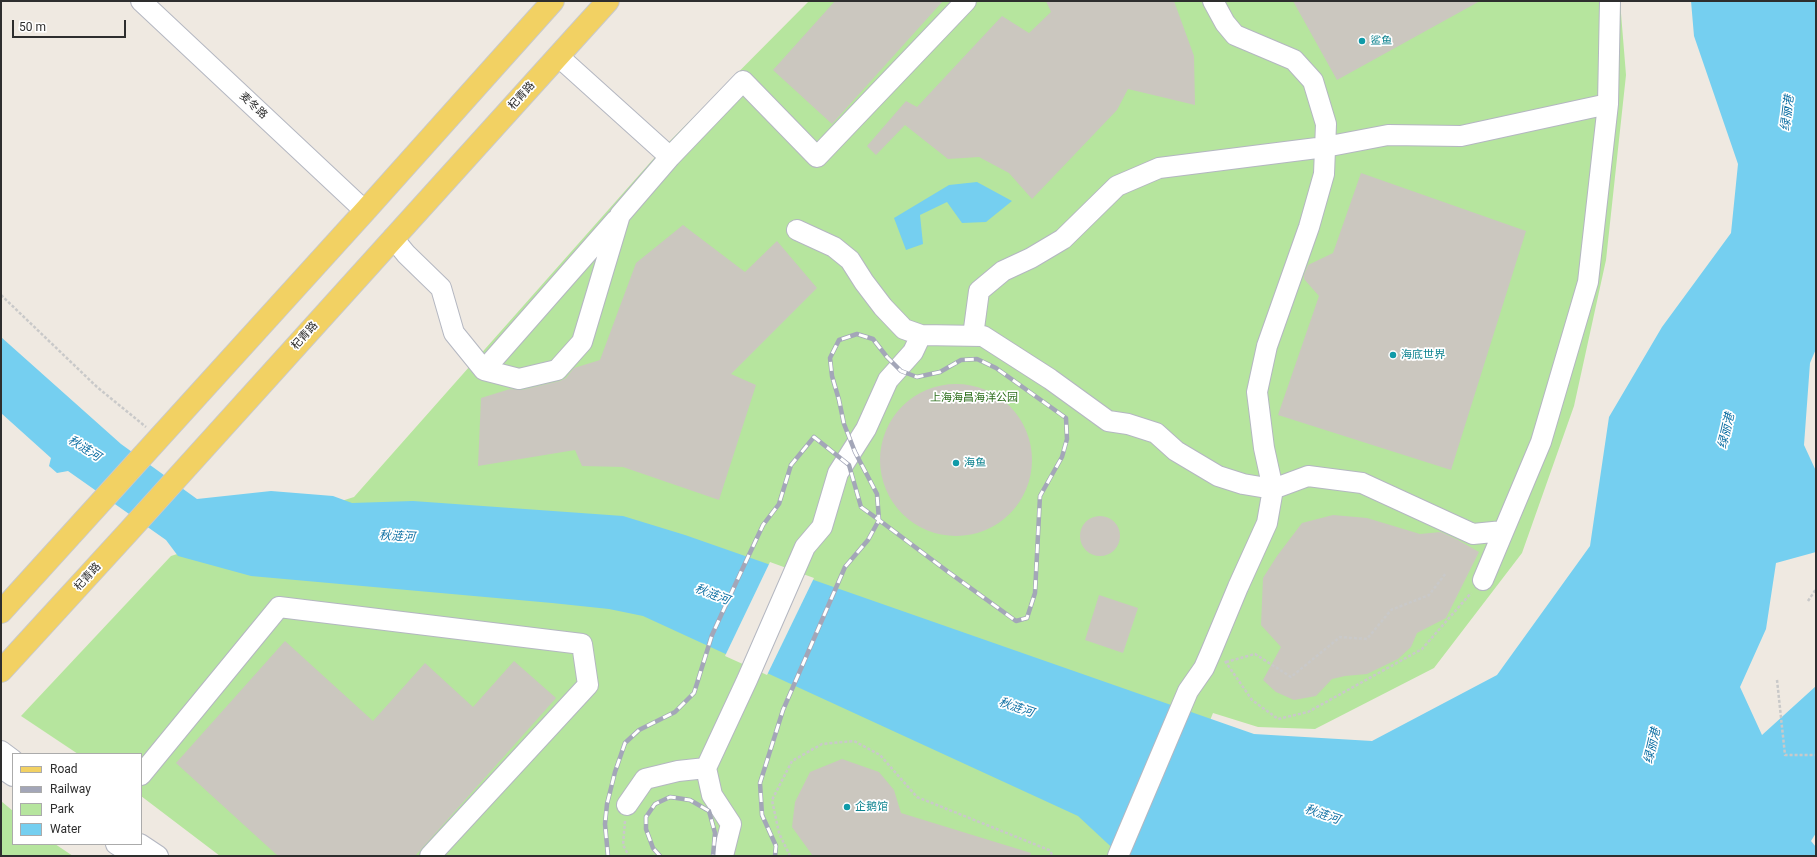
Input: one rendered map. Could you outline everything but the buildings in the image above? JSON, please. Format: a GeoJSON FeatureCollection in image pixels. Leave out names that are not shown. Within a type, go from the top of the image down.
{"type":"FeatureCollection","features":[{"type":"Feature","properties":{"kind":"main road"},"geometry":{"type":"LineString","coordinates":[[1,612],[365,212],[553,1]]}},
{"type":"Feature","properties":{"kind":"main road","name":"杞青路"},"geometry":{"type":"LineString","coordinates":[[1,671],[608,1]]}},
{"type":"Feature","properties":{"kind":"street","name":"麦冬路"},"geometry":{"type":"LineString","coordinates":[[141,1],[365,212]]}},
{"type":"Feature","properties":{"kind":"street"},"geometry":{"type":"LineString","coordinates":[[484,370],[670,157],[743,81],[817,158],[966,1]]}},
{"type":"Feature","properties":{"kind":"street"},"geometry":{"type":"LineString","coordinates":[[1120,850],[1188,691],[1204,668],[1218,657],[1238,587],[1267,523],[1273,489],[1264,448],[1257,392],[1267,346],[1309,227],[1324,174],[1326,124],[1313,81],[1294,60],[1236,35],[1225,23],[1213,1]]}},
{"type":"Feature","properties":{"kind":"street"},"geometry":{"type":"LineString","coordinates":[[1482,580],[1542,442],[1588,282],[1608,104],[1610,1]]}},
{"type":"Feature","properties":{"kind":"street"},"geometry":{"type":"LineString","coordinates":[[558,56],[670,157]]}},
{"type":"Feature","properties":{"kind":"street"},"geometry":{"type":"LineString","coordinates":[[973,336],[979,291],[1003,271],[1032,258],[1063,239],[1117,186],[1159,168],[1325,147],[1388,134],[1461,136],[1608,104]]}},
{"type":"Feature","properties":{"kind":"street"},"geometry":{"type":"LineString","coordinates":[[394,238],[406,254],[441,288],[454,333],[484,370],[519,379],[557,370],[582,342],[620,215]]}},
{"type":"Feature","properties":{"kind":"street"},"geometry":{"type":"LineString","coordinates":[[797,230],[834,247],[850,260],[864,282],[893,318],[904,329],[921,335],[983,336],[1108,421],[1128,424],[1156,434],[1181,454],[1218,476],[1243,484],[1273,489],[1308,476],[1362,483],[1473,534],[1503,531]]}},
{"type":"Feature","properties":{"kind":"street"},"geometry":{"type":"LineString","coordinates":[[723,856],[731,824],[712,795],[706,768],[748,680],[805,548],[822,527],[838,473],[866,429],[888,380],[913,352],[921,335]]}},
{"type":"Feature","properties":{"kind":"street"},"geometry":{"type":"LineString","coordinates":[[142,774],[279,607],[582,644],[588,685],[430,856]]}},
{"type":"Feature","properties":{"kind":"street"},"geometry":{"type":"LineString","coordinates":[[1,751],[12,759]]}},
{"type":"Feature","properties":{"kind":"street"},"geometry":{"type":"LineString","coordinates":[[1,768],[12,775]]}},
{"type":"Feature","properties":{"kind":"street"},"geometry":{"type":"LineString","coordinates":[[627,805],[645,779],[678,771],[706,768]]}},
{"type":"Feature","properties":{"kind":"street"},"geometry":{"type":"LineString","coordinates":[[118,845],[135,856]]}},
{"type":"Feature","properties":{"kind":"street"},"geometry":{"type":"LineString","coordinates":[[142,845],[158,856]]}},
{"type":"Feature","properties":{"kind":"path"},"geometry":{"type":"LineString","coordinates":[[1,295],[97,387],[146,426]]}},
{"type":"Feature","properties":{"kind":"path"},"geometry":{"type":"LineString","coordinates":[[1218,657],[1255,654],[1291,677],[1340,637],[1367,639],[1391,610],[1429,595],[1446,573]]}},
{"type":"Feature","properties":{"kind":"path"},"geometry":{"type":"LineString","coordinates":[[1218,657],[1252,700],[1278,719],[1308,712],[1422,649],[1482,580]]}},
{"type":"Feature","properties":{"kind":"path"},"geometry":{"type":"LineString","coordinates":[[1808,601],[1816,589]]}},
{"type":"Feature","properties":{"kind":"path"},"geometry":{"type":"LineString","coordinates":[[1778,680],[1785,755],[1816,755]]}},
{"type":"Feature","properties":{"kind":"path"},"geometry":{"type":"LineString","coordinates":[[790,856],[779,833],[772,800],[792,761],[822,744],[854,741],[880,755],[917,798],[1049,850],[1053,856]]}},
{"type":"Feature","properties":{"kind":"path"},"geometry":{"type":"LineString","coordinates":[[627,805],[623,845],[629,856]]}},
{"type":"Feature","properties":{"kind":"green space","name":"上海海昌海洋公园"},"geometry":{"type":"Polygon","coordinates":[[[809,1],[1620,1],[1626,75],[1606,260],[1574,406],[1522,553],[1434,668],[1315,729],[1258,727],[1213,713],[1156,856],[220,856],[142,797],[142,753],[76,753],[21,716],[171,556],[354,497],[663,148],[809,1]]]}},
{"type":"Feature","properties":{"kind":"green space"},"geometry":{"type":"Polygon","coordinates":[[[1,801],[12,810],[12,845],[56,845],[73,856],[1,856],[1,801]]]}},
{"type":"Feature","properties":{"kind":"water"},"geometry":{"type":"Polygon","coordinates":[[[1691,1],[1816,1],[1816,349],[1810,363],[1804,445],[1816,471],[1816,552],[1776,563],[1766,629],[1740,687],[1762,735],[1816,686],[1816,833],[1811,841],[1816,847],[1816,856],[1121,856],[1078,816],[643,616],[609,609],[552,603],[251,576],[178,556],[166,540],[68,471],[57,473],[49,466],[51,458],[1,413],[1,337],[121,444],[197,499],[271,491],[333,496],[352,503],[413,501],[623,516],[685,535],[1254,734],[1372,741],[1497,675],[1590,546],[1609,417],[1662,327],[1731,233],[1738,164],[1694,36],[1691,1]]]}},
{"type":"Feature","properties":{"kind":"water"},"geometry":{"type":"Polygon","coordinates":[[[977,182],[1012,201],[986,222],[962,223],[947,202],[920,215],[923,244],[906,250],[894,218],[949,185],[977,182]]]}},
{"type":"Feature","properties":{"kind":"pier"},"geometry":{"type":"Polygon","coordinates":[[[770,562],[814,578],[767,675],[725,656],[770,562]]]}},
{"type":"Feature","properties":{"kind":"railway"},"geometry":{"type":"LineString","coordinates":[[608,856],[605,824],[607,804],[615,772],[625,743],[639,730],[675,712],[694,693],[712,635],[763,525],[779,504],[791,465],[814,437],[849,465],[861,507],[879,520],[947,571],[1016,621],[1027,618],[1035,593],[1040,496],[1062,457],[1067,439],[1066,418],[996,368],[977,359],[961,360],[940,372],[917,377],[901,371],[887,357],[873,339],[857,334],[839,340],[830,358],[832,376],[844,424],[855,452],[877,494],[879,520],[868,540],[845,567],[783,710],[760,783],[762,815],[776,846],[775,856]]}},
{"type":"Feature","properties":{"kind":"railway"},"geometry":{"type":"LineString","coordinates":[[660,856],[653,848],[646,829],[646,817],[655,804],[670,797],[690,800],[709,811],[715,833],[713,856]]}},
{"type":"Feature","properties":{"kind":"place","name":"鲨鱼"},"geometry":{"type":"Point","coordinates":[1362,41]}},
{"type":"Feature","properties":{"kind":"place","name":"海底世界"},"geometry":{"type":"Point","coordinates":[1393,355]}},
{"type":"Feature","properties":{"kind":"place","name":"海鱼"},"geometry":{"type":"Point","coordinates":[956,463]}},
{"type":"Feature","properties":{"kind":"place","name":"企鹅馆"},"geometry":{"type":"Point","coordinates":[847,807]}},
{"type":"Feature","properties":{"kind":"water label","name":"绿丽港"},"geometry":{"type":"Point","coordinates":[1788,113]}},
{"type":"Feature","properties":{"kind":"water label","name":"绿丽港"},"geometry":{"type":"Point","coordinates":[1727,431]}},
{"type":"Feature","properties":{"kind":"water label","name":"秋涟河"},"geometry":{"type":"Point","coordinates":[84,449]}},
{"type":"Feature","properties":{"kind":"water label","name":"秋涟河"},"geometry":{"type":"Point","coordinates":[397,537]}},
{"type":"Feature","properties":{"kind":"water label","name":"秋涟河"},"geometry":{"type":"Point","coordinates":[712,595]}},
{"type":"Feature","properties":{"kind":"water label","name":"秋涟河"},"geometry":{"type":"Point","coordinates":[1016,708]}},
{"type":"Feature","properties":{"kind":"water label","name":"绿丽港"},"geometry":{"type":"Point","coordinates":[1653,746]}},
{"type":"Feature","properties":{"kind":"water label","name":"秋涟河"},"geometry":{"type":"Point","coordinates":[1322,815]}}]}
